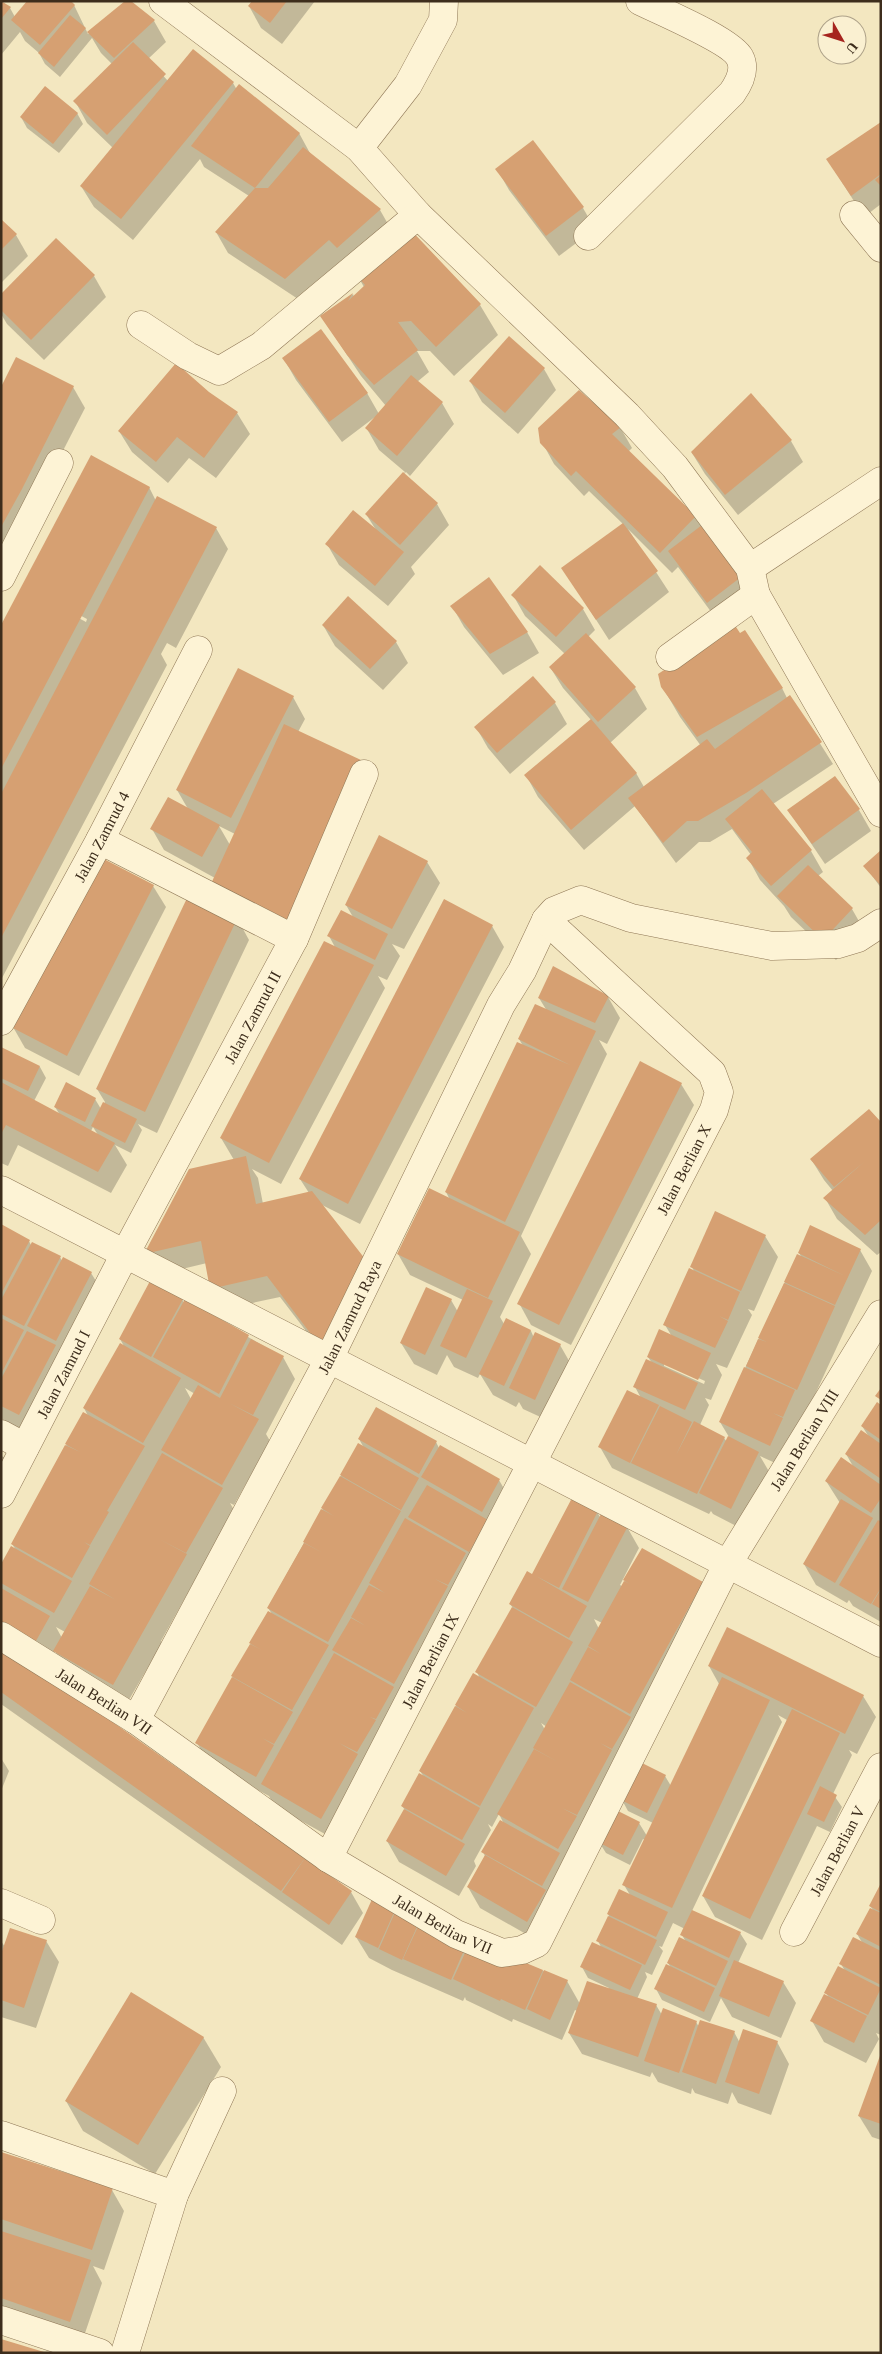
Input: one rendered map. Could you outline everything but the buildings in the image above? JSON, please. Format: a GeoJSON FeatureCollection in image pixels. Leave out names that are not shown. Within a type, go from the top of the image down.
{"type":"FeatureCollection","features":[{"type":"Feature","properties":{"kind":"street"},"geometry":{"type":"LineString","coordinates":[[163,1],[359,148],[418,215],[627,416],[675,467],[750,568],[756,595],[881,813]]}},
{"type":"Feature","properties":{"kind":"street"},"geometry":{"type":"LineString","coordinates":[[359,148],[408,85],[443,20],[444,1]]}},
{"type":"Feature","properties":{"kind":"street"},"geometry":{"type":"LineString","coordinates":[[588,236],[732,93],[742,77],[741,58],[729,45],[640,1]]}},
{"type":"Feature","properties":{"kind":"street"},"geometry":{"type":"LineString","coordinates":[[141,325],[188,356],[219,370],[261,346],[418,215]]}},
{"type":"Feature","properties":{"kind":"street"},"geometry":{"type":"LineString","coordinates":[[854,215],[881,248]]}},
{"type":"Feature","properties":{"kind":"street"},"geometry":{"type":"LineString","coordinates":[[1,578],[59,462]]}},
{"type":"Feature","properties":{"kind":"street"},"geometry":{"type":"LineString","coordinates":[[750,568],[881,481]]}},
{"type":"Feature","properties":{"kind":"street"},"geometry":{"type":"LineString","coordinates":[[670,657],[756,595]]}},
{"type":"Feature","properties":{"kind":"street","name":"Jalan Zamrud 4"},"geometry":{"type":"LineString","coordinates":[[1,1021],[100,840],[198,650]]}},
{"type":"Feature","properties":{"kind":"street","name":"Jalan Zamrud II"},"geometry":{"type":"LineString","coordinates":[[125,1254],[294,939],[364,774]]}},
{"type":"Feature","properties":{"kind":"street"},"geometry":{"type":"LineString","coordinates":[[100,840],[294,939]]}},
{"type":"Feature","properties":{"kind":"street"},"geometry":{"type":"LineString","coordinates":[[550,916],[581,900],[631,918],[772,946],[838,944],[858,938],[881,924]]}},
{"type":"Feature","properties":{"kind":"street","name":"Jalan Zamrud Raya"},"geometry":{"type":"LineString","coordinates":[[136,1720],[329,1359],[501,1004],[522,971],[550,916]]}},
{"type":"Feature","properties":{"kind":"street","name":"Jalan Berlian X"},"geometry":{"type":"LineString","coordinates":[[531,1464],[714,1110],[719,1092],[712,1073],[550,916]]}},
{"type":"Feature","properties":{"kind":"street"},"geometry":{"type":"LineString","coordinates":[[1,1190],[881,1643]]}},
{"type":"Feature","properties":{"kind":"street","name":"Jalan Zamrud I"},"geometry":{"type":"LineString","coordinates":[[1,1494],[125,1254]]}},
{"type":"Feature","properties":{"kind":"street","name":"Jalan Berlian VIII"},"geometry":{"type":"LineString","coordinates":[[727,1565],[881,1314]]}},
{"type":"Feature","properties":{"kind":"street"},"geometry":{"type":"LineString","coordinates":[[1,1434],[25,1446]]}},
{"type":"Feature","properties":{"kind":"street","name":"Jalan Berlian IX"},"geometry":{"type":"LineString","coordinates":[[328,1858],[531,1464]]}},
{"type":"Feature","properties":{"kind":"street","name":"Jalan Berlian VII"},"geometry":{"type":"LineString","coordinates":[[1,1636],[136,1720],[328,1858],[456,1934],[502,1953],[522,1950],[537,1943],[727,1565]]}},
{"type":"Feature","properties":{"kind":"street","name":"Jalan Berlian V"},"geometry":{"type":"LineString","coordinates":[[794,1932],[881,1767]]}},
{"type":"Feature","properties":{"kind":"street"},"geometry":{"type":"LineString","coordinates":[[1,1903],[41,1920]]}},
{"type":"Feature","properties":{"kind":"street"},"geometry":{"type":"LineString","coordinates":[[125,2353],[174,2195],[222,2091]]}},
{"type":"Feature","properties":{"kind":"street"},"geometry":{"type":"LineString","coordinates":[[1,2135],[174,2195]]}},
{"type":"Feature","properties":{"kind":"street"},"geometry":{"type":"LineString","coordinates":[[1,2320],[100,2353]]}}]}
